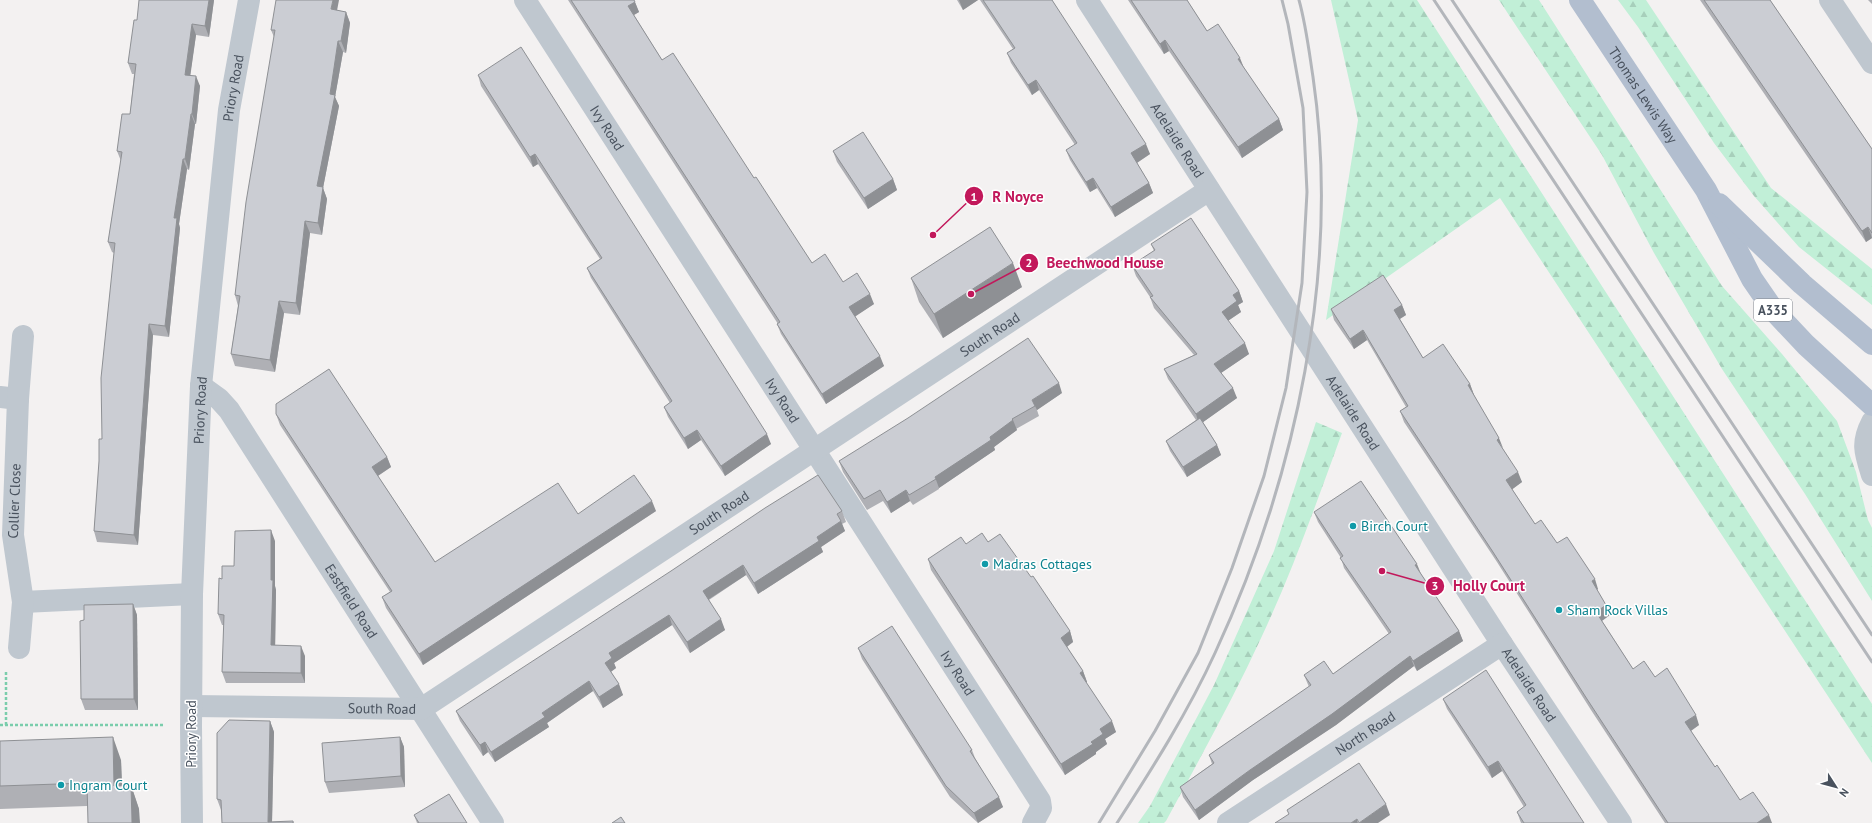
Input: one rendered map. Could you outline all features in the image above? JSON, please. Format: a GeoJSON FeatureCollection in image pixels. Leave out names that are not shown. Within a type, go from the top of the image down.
{"type":"FeatureCollection","features":[{"type":"Feature","properties":{"kind":"main road","name":"Thomas Lewis Way"},"geometry":{"type":"LineString","coordinates":[[1580,0],[1706,190],[1752,279],[1774,311],[1806,345],[1872,405]]}},
{"type":"Feature","properties":{"kind":"main road","name":"Thomas Lewis Way"},"geometry":{"type":"LineString","coordinates":[[1706,190],[1802,284],[1872,344]]}},
{"type":"Feature","properties":{"kind":"street","name":"Priory Road"},"geometry":{"type":"LineString","coordinates":[[192,823],[192,594],[200,386],[229,110],[249,0]]}},
{"type":"Feature","properties":{"kind":"street","name":"Ivy Road"},"geometry":{"type":"LineString","coordinates":[[525,0],[1040,801],[1041,808],[1033,823]]}},
{"type":"Feature","properties":{"kind":"street","name":"Adelaide Road"},"geometry":{"type":"LineString","coordinates":[[1087,0],[1502,644],[1621,823]]}},
{"type":"Feature","properties":{"kind":"street"},"geometry":{"type":"LineString","coordinates":[[1830,0],[1872,63]]}},
{"type":"Feature","properties":{"kind":"street","name":"South Road"},"geometry":{"type":"LineString","coordinates":[[191,716],[421,709],[1209,190]]}},
{"type":"Feature","properties":{"kind":"street","name":"Collier Close"},"geometry":{"type":"LineString","coordinates":[[19,648],[23,602],[13,535],[9,398],[23,336]]}},
{"type":"Feature","properties":{"kind":"street","name":"Eastfield Road"},"geometry":{"type":"LineString","coordinates":[[200,386],[219,399],[229,410],[493,823]]}},
{"type":"Feature","properties":{"kind":"street"},"geometry":{"type":"LineString","coordinates":[[1872,422],[1864,441],[1865,454],[1872,475]]}},
{"type":"Feature","properties":{"kind":"street"},"geometry":{"type":"LineString","coordinates":[[23,602],[192,594]]}},
{"type":"Feature","properties":{"kind":"street","name":"North Road"},"geometry":{"type":"LineString","coordinates":[[1228,823],[1502,644]]}},
{"type":"Feature","properties":{"kind":"path"},"geometry":{"type":"LineString","coordinates":[[6,725],[6,658],[19,648]]}},
{"type":"Feature","properties":{"kind":"path"},"geometry":{"type":"LineString","coordinates":[[0,725],[191,716]]}},
{"type":"Feature","properties":{"kind":"green space"},"geometry":{"type":"Polygon","coordinates":[[[1331,0],[1417,0],[1872,704],[1872,763],[1500,198],[1326,320],[1358,120],[1331,0]]]}},
{"type":"Feature","properties":{"kind":"green space"},"geometry":{"type":"Polygon","coordinates":[[[1499,0],[1539,0],[1722,286],[1782,354],[1837,421],[1856,472],[1868,520],[1872,528],[1872,601],[1805,494],[1722,369],[1654,253],[1602,155],[1499,0]]]}},
{"type":"Feature","properties":{"kind":"green space"},"geometry":{"type":"Polygon","coordinates":[[[1618,0],[1646,0],[1771,188],[1872,269],[1872,305],[1799,247],[1754,196],[1714,143],[1638,27],[1618,0]]]}},
{"type":"Feature","properties":{"kind":"green space"},"geometry":{"type":"Polygon","coordinates":[[[1316,422],[1342,433],[1304,535],[1273,611],[1228,706],[1166,821],[1164,823],[1138,823],[1150,806],[1214,685],[1274,551],[1316,422]]]}},
{"type":"Feature","properties":{"kind":"building"},"geometry":{"type":"Polygon","coordinates":[[[139,0],[209,0],[205,26],[192,24],[185,75],[196,76],[192,114],[174,218],[177,218],[165,326],[149,324],[134,535],[94,531],[99,439],[102,439],[101,378],[115,243],[108,242],[122,152],[117,151],[122,114],[130,114],[136,64],[128,63],[134,20],[137,20],[139,0]]]}},
{"type":"Feature","properties":{"kind":"building"},"geometry":{"type":"Polygon","coordinates":[[[276,0],[333,0],[331,9],[346,12],[341,41],[338,41],[330,94],[335,95],[317,186],[323,187],[318,223],[305,221],[296,303],[279,301],[270,360],[231,354],[240,296],[235,295],[246,202],[275,30],[271,30],[276,0]]]}},
{"type":"Feature","properties":{"kind":"building"},"geometry":{"type":"Polygon","coordinates":[[[571,0],[634,0],[635,2],[628,6],[662,60],[673,53],[754,178],[756,177],[812,263],[825,254],[843,282],[857,273],[870,294],[849,307],[880,356],[822,394],[777,324],[780,322],[571,0]]]}},
{"type":"Feature","properties":{"kind":"building"},"geometry":{"type":"Polygon","coordinates":[[[983,0],[1052,0],[1146,144],[1131,153],[1149,183],[1111,207],[1093,178],[1086,182],[1066,150],[1077,143],[1036,80],[1028,85],[1007,53],[1015,48],[983,0]]]}},
{"type":"Feature","properties":{"kind":"building"},"geometry":{"type":"Polygon","coordinates":[[[1131,0],[1187,0],[1207,31],[1218,24],[1240,58],[1238,59],[1279,119],[1238,147],[1165,40],[1160,44],[1131,0]]]}},
{"type":"Feature","properties":{"kind":"building"},"geometry":{"type":"Polygon","coordinates":[[[1704,0],[1770,0],[1872,149],[1872,233],[1868,227],[1862,231],[1704,0]]]}},
{"type":"Feature","properties":{"kind":"building"},"geometry":{"type":"Polygon","coordinates":[[[521,47],[767,434],[721,466],[697,430],[684,438],[664,407],[672,401],[587,268],[602,258],[535,154],[530,157],[478,75],[521,47]]]}},
{"type":"Feature","properties":{"kind":"building"},"geometry":{"type":"Polygon","coordinates":[[[863,132],[893,179],[864,198],[833,151],[863,132]]]}},
{"type":"Feature","properties":{"kind":"building"},"geometry":{"type":"Polygon","coordinates":[[[1191,218],[1239,291],[1233,295],[1237,301],[1222,312],[1245,343],[1214,364],[1233,388],[1196,414],[1164,369],[1197,354],[1150,297],[1153,296],[1132,265],[1155,250],[1151,244],[1191,218]]]}},
{"type":"Feature","properties":{"kind":"building"},"geometry":{"type":"Polygon","coordinates":[[[990,227],[1013,263],[934,314],[911,278],[990,227]]]}},
{"type":"Feature","properties":{"kind":"building"},"geometry":{"type":"Polygon","coordinates":[[[1383,275],[1402,305],[1394,310],[1423,358],[1443,344],[1470,384],[1468,385],[1499,438],[1497,440],[1518,472],[1506,480],[1535,524],[1541,520],[1557,543],[1567,537],[1595,579],[1592,581],[1606,605],[1596,612],[1633,669],[1644,661],[1655,677],[1667,668],[1696,715],[1685,722],[1715,767],[1717,765],[1740,800],[1753,792],[1769,815],[1757,823],[1668,823],[1400,411],[1408,406],[1363,330],[1350,339],[1331,309],[1383,275]]]}},
{"type":"Feature","properties":{"kind":"building"},"geometry":{"type":"Polygon","coordinates":[[[1028,338],[1059,383],[1032,400],[1035,406],[1012,419],[1013,420],[990,437],[991,440],[935,477],[936,479],[909,495],[906,490],[887,502],[880,490],[864,499],[839,461],[908,418],[1028,338]]]}},
{"type":"Feature","properties":{"kind":"building"},"geometry":{"type":"Polygon","coordinates":[[[329,369],[387,457],[372,467],[435,562],[558,483],[578,514],[634,475],[652,501],[419,654],[382,597],[392,591],[276,414],[276,404],[329,369]]]}},
{"type":"Feature","properties":{"kind":"building"},"geometry":{"type":"Polygon","coordinates":[[[1200,418],[1217,445],[1183,467],[1166,441],[1200,418]]]}},
{"type":"Feature","properties":{"kind":"building"},"geometry":{"type":"Polygon","coordinates":[[[818,475],[842,511],[837,514],[841,521],[817,537],[819,541],[754,583],[743,565],[703,591],[721,619],[687,642],[669,615],[609,653],[612,658],[605,663],[619,684],[599,697],[589,681],[542,713],[545,717],[491,752],[485,742],[480,745],[456,711],[765,508],[818,475]]]}},
{"type":"Feature","properties":{"kind":"building"},"geometry":{"type":"Polygon","coordinates":[[[1361,481],[1417,564],[1415,565],[1459,631],[1413,661],[1410,656],[1332,714],[1195,810],[1180,787],[1214,763],[1209,755],[1311,685],[1304,675],[1324,661],[1333,674],[1391,632],[1340,558],[1343,556],[1314,512],[1361,481]]]}},
{"type":"Feature","properties":{"kind":"building"},"geometry":{"type":"Polygon","coordinates":[[[271,530],[271,580],[273,580],[271,645],[301,646],[301,673],[222,672],[224,615],[218,614],[219,578],[222,579],[222,566],[234,566],[235,531],[271,530]]]}},
{"type":"Feature","properties":{"kind":"building"},"geometry":{"type":"Polygon","coordinates":[[[982,533],[988,542],[1000,534],[1031,577],[1033,576],[1070,631],[1061,638],[1083,671],[1080,673],[1112,721],[1100,729],[1103,734],[1091,742],[1093,744],[1061,764],[928,559],[961,537],[966,544],[982,533]]]}},
{"type":"Feature","properties":{"kind":"building"},"geometry":{"type":"Polygon","coordinates":[[[133,604],[134,699],[81,699],[80,621],[84,620],[84,605],[133,604]]]}},
{"type":"Feature","properties":{"kind":"building"},"geometry":{"type":"Polygon","coordinates":[[[892,626],[972,750],[970,751],[999,797],[974,813],[946,786],[858,648],[892,626]]]}},
{"type":"Feature","properties":{"kind":"building"},"geometry":{"type":"Polygon","coordinates":[[[1486,670],[1584,823],[1524,823],[1517,812],[1526,805],[1498,761],[1488,767],[1443,699],[1486,670]]]}},
{"type":"Feature","properties":{"kind":"building"},"geometry":{"type":"Polygon","coordinates":[[[229,720],[270,721],[268,822],[293,821],[293,823],[222,823],[221,800],[217,799],[217,733],[229,720]]]}},
{"type":"Feature","properties":{"kind":"building"},"geometry":{"type":"Polygon","coordinates":[[[113,737],[114,786],[131,785],[132,823],[88,823],[87,783],[0,786],[0,741],[113,737]]]}},
{"type":"Feature","properties":{"kind":"building"},"geometry":{"type":"Polygon","coordinates":[[[400,737],[401,776],[325,782],[322,743],[400,737]]]}},
{"type":"Feature","properties":{"kind":"building"},"geometry":{"type":"Polygon","coordinates":[[[1359,763],[1386,804],[1359,823],[1357,819],[1351,823],[1275,823],[1289,814],[1287,810],[1359,763]]]}},
{"type":"Feature","properties":{"kind":"building"},"geometry":{"type":"Polygon","coordinates":[[[449,794],[467,823],[419,823],[414,815],[449,794]]]}},
{"type":"Feature","properties":{"kind":"building"},"geometry":{"type":"Polygon","coordinates":[[[621,817],[625,823],[612,823],[621,817]]]}},
{"type":"Feature","properties":{"kind":"railway"},"geometry":{"type":"LineString","coordinates":[[1099,823],[1155,731],[1198,653],[1232,568],[1264,476],[1286,388],[1302,283],[1307,192],[1303,108],[1288,24],[1282,0]]}},
{"type":"Feature","properties":{"kind":"railway"},"geometry":{"type":"LineString","coordinates":[[1117,823],[1181,718],[1215,653],[1244,586],[1268,516],[1289,444],[1305,371],[1316,297],[1321,223],[1320,150],[1313,77],[1299,0]]}},
{"type":"Feature","properties":{"kind":"railway"},"geometry":{"type":"LineString","coordinates":[[1434,0],[1872,662]]}},
{"type":"Feature","properties":{"kind":"railway"},"geometry":{"type":"LineString","coordinates":[[1452,0],[1872,635]]}},
{"type":"Feature","properties":{"kind":"place","name":"R Noyce"},"geometry":{"type":"Point","coordinates":[933,235]}},
{"type":"Feature","properties":{"kind":"place","name":"Beechwood House"},"geometry":{"type":"Point","coordinates":[971,294]}},
{"type":"Feature","properties":{"kind":"place","name":"Birch Court"},"geometry":{"type":"Point","coordinates":[1353,526]}},
{"type":"Feature","properties":{"kind":"place","name":"Madras Cottages"},"geometry":{"type":"Point","coordinates":[985,564]}},
{"type":"Feature","properties":{"kind":"place","name":"Holly Court"},"geometry":{"type":"Point","coordinates":[1382,571]}},
{"type":"Feature","properties":{"kind":"place","name":"Sham Rock Villas"},"geometry":{"type":"Point","coordinates":[1559,610]}},
{"type":"Feature","properties":{"kind":"place","name":"Ingram Court"},"geometry":{"type":"Point","coordinates":[61,785]}}]}
